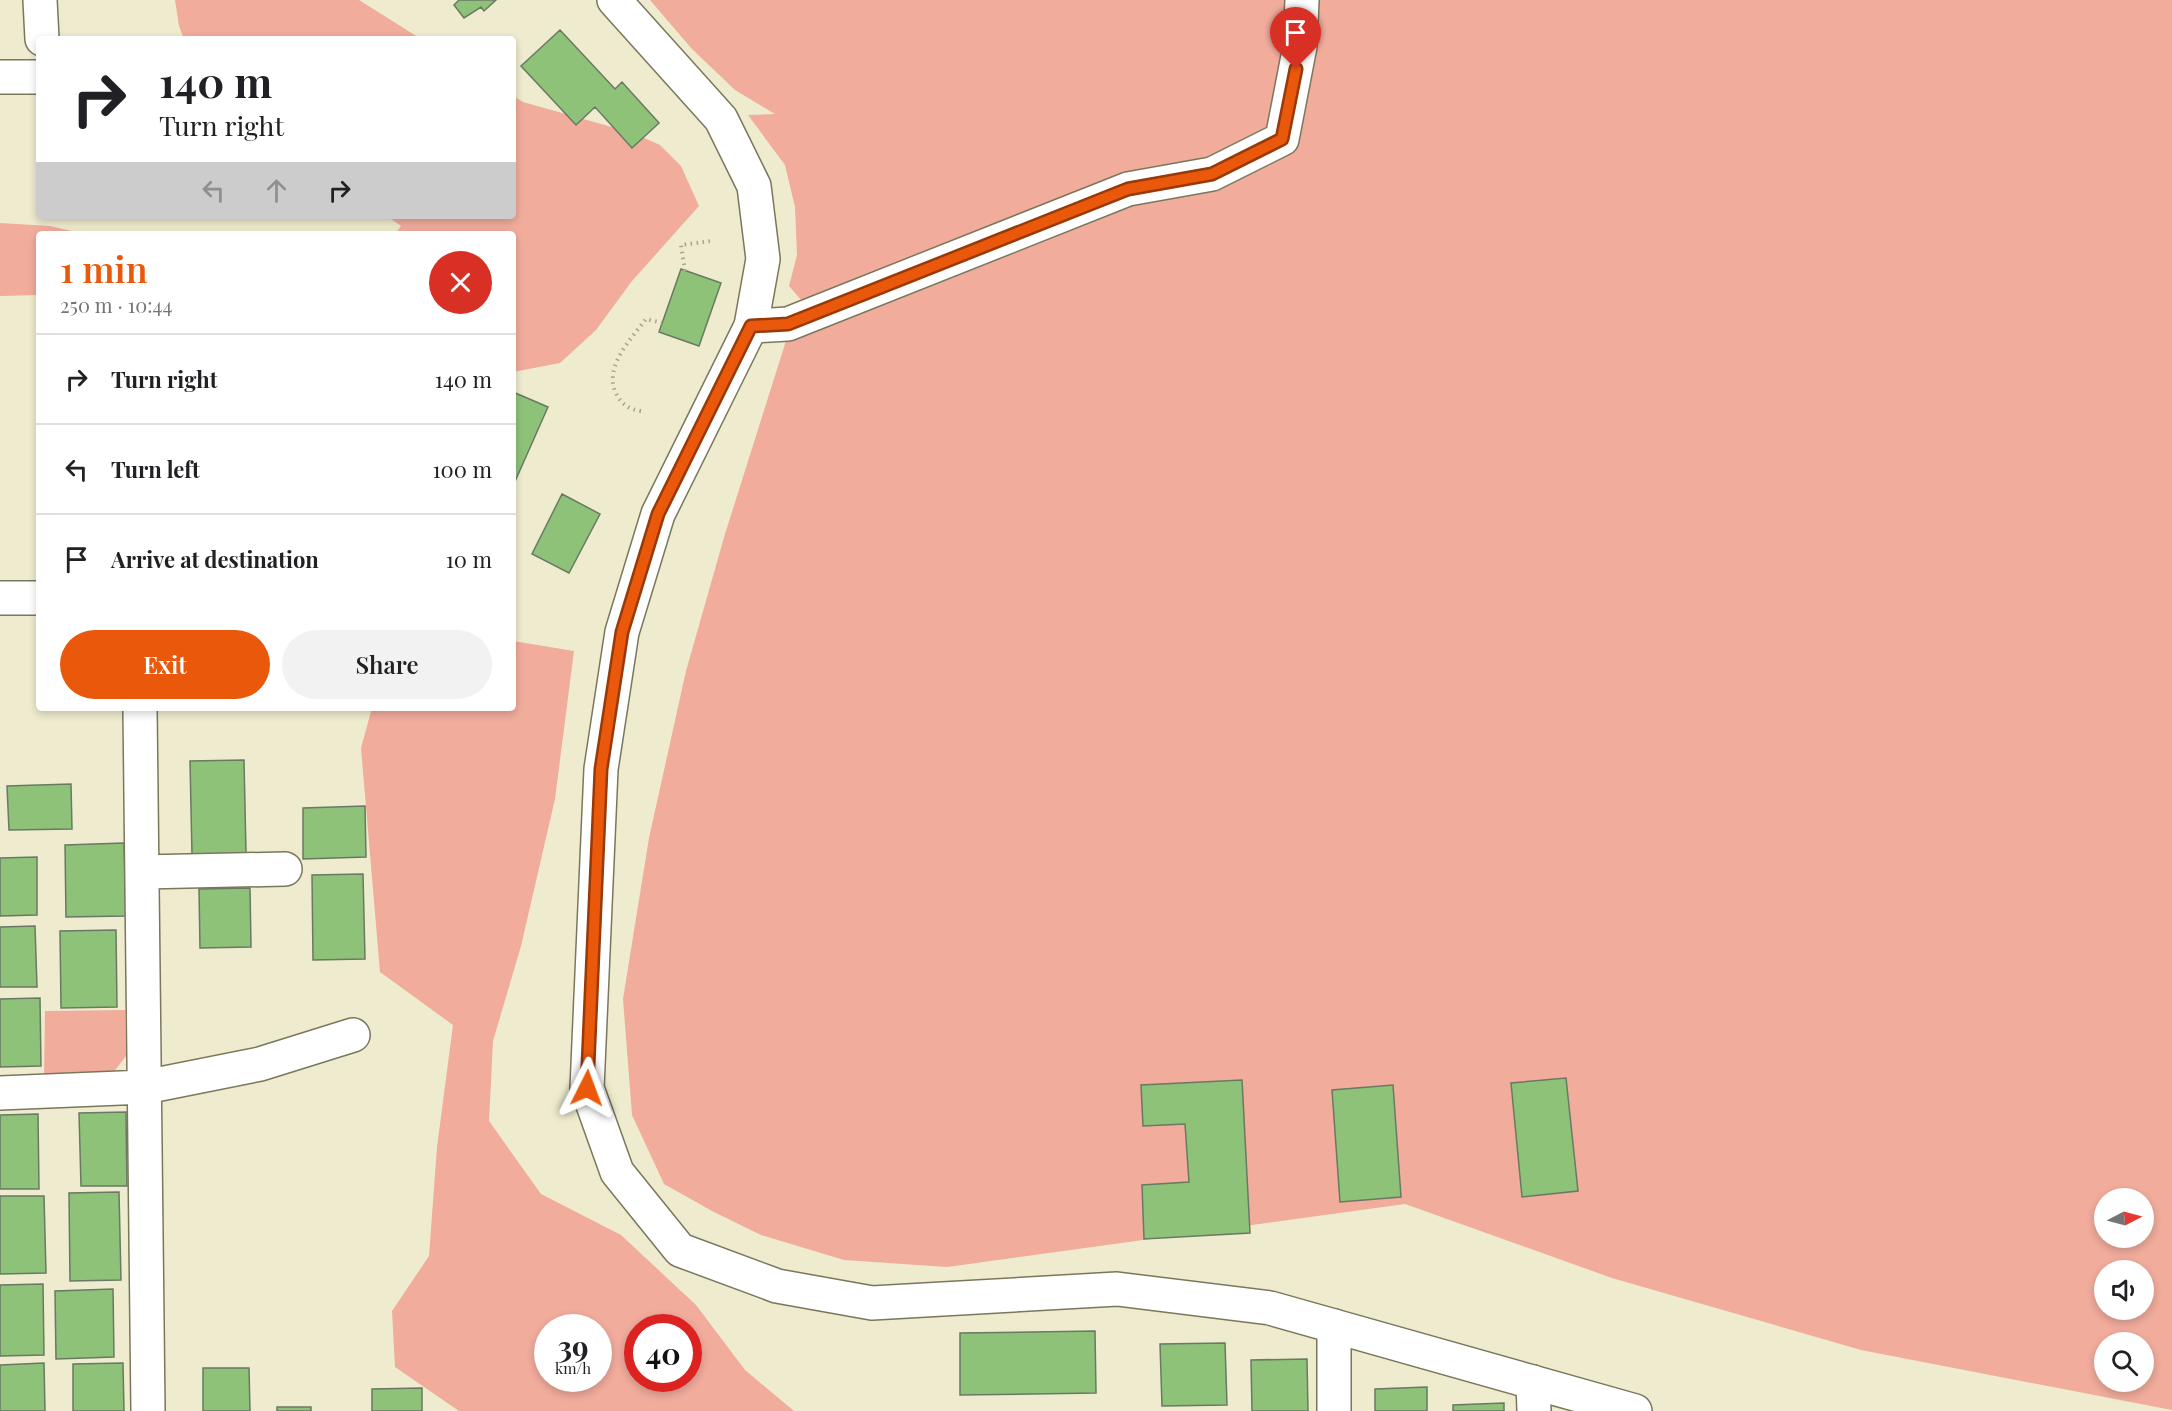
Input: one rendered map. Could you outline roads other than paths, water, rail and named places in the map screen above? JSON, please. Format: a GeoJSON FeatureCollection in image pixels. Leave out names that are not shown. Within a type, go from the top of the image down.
{"type":"FeatureCollection","features":[{"type":"Feature","properties":{"kind":"street"},"geometry":{"type":"LineString","coordinates":[[40,0],[42,36]]}},
{"type":"Feature","properties":{"kind":"street"},"geometry":{"type":"LineString","coordinates":[[614,0],[721,119],[754,186],[763,260],[751,326],[658,514],[622,632],[601,769],[587,1088],[617,1172],[680,1250],[777,1286],[872,1303],[1117,1289],[1270,1308],[1334,1326],[1533,1397],[1635,1411]]}},
{"type":"Feature","properties":{"kind":"street"},"geometry":{"type":"LineString","coordinates":[[751,326],[788,324],[1128,189],[1212,174],[1282,139],[1300,46],[1302,0]]}},
{"type":"Feature","properties":{"kind":"street"},"geometry":{"type":"LineString","coordinates":[[0,77],[36,77]]}},
{"type":"Feature","properties":{"kind":"street"},"geometry":{"type":"LineString","coordinates":[[0,598],[36,598]]}},
{"type":"Feature","properties":{"kind":"street"},"geometry":{"type":"LineString","coordinates":[[140,711],[148,1411]]}},
{"type":"Feature","properties":{"kind":"street"},"geometry":{"type":"LineString","coordinates":[[142,872],[285,869]]}},
{"type":"Feature","properties":{"kind":"street"},"geometry":{"type":"LineString","coordinates":[[0,1093],[144,1087],[260,1064],[353,1035]]}},
{"type":"Feature","properties":{"kind":"street"},"geometry":{"type":"LineString","coordinates":[[1334,1326],[1334,1411]]}}]}
